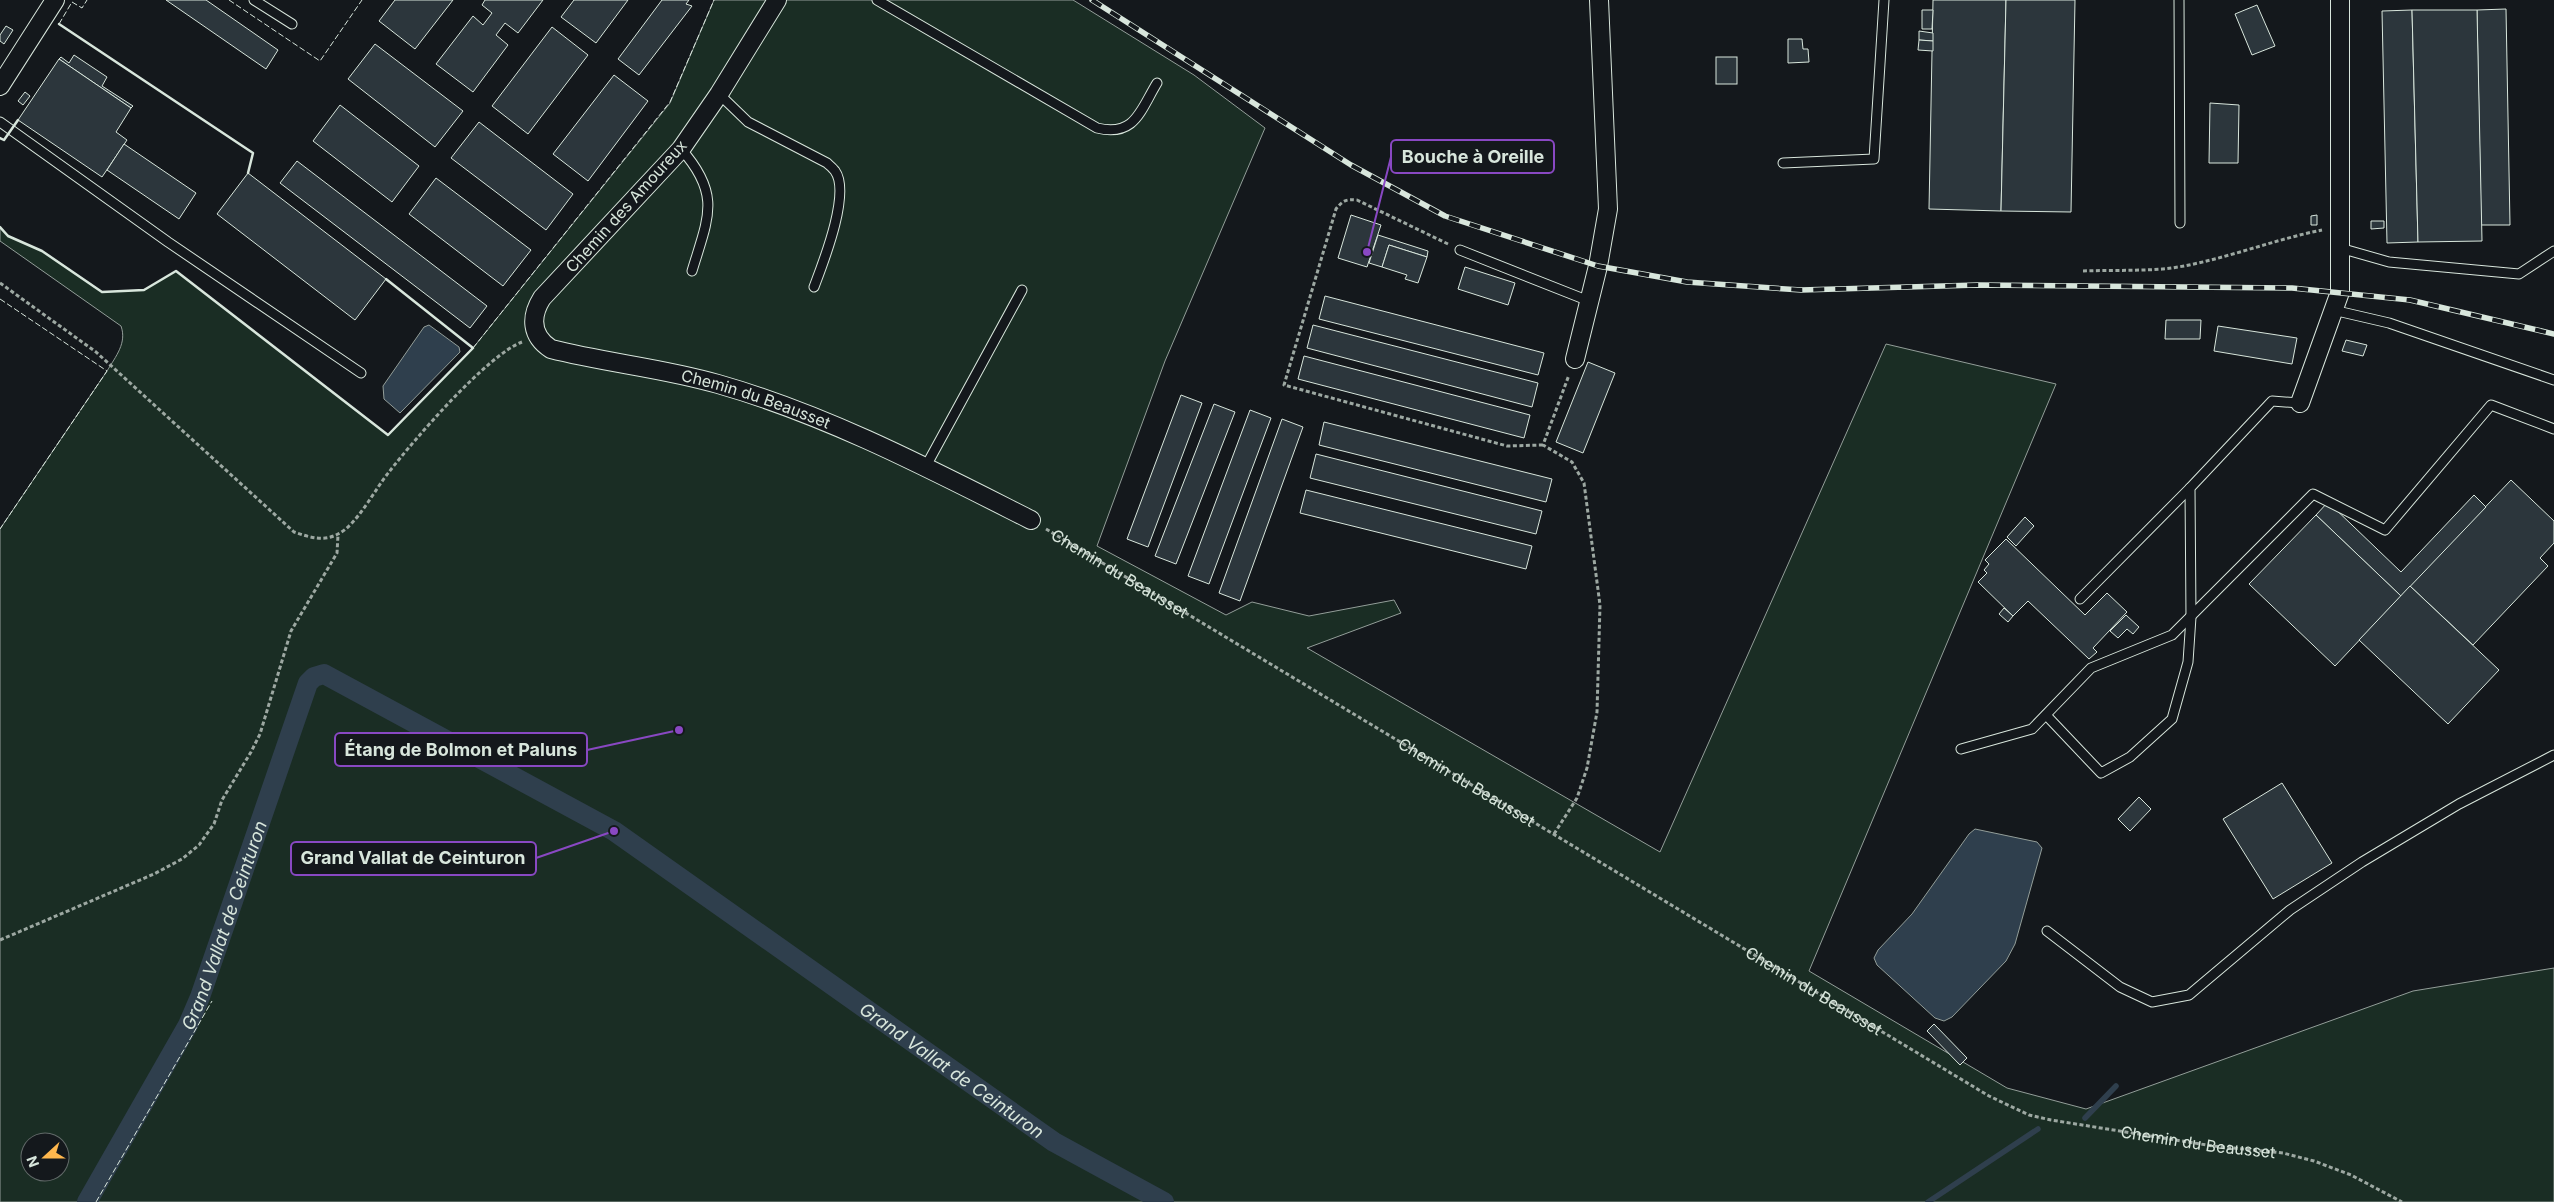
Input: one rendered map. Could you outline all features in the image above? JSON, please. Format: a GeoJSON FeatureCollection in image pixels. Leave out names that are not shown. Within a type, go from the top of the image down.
{"type":"FeatureCollection","features":[{"type":"Feature","properties":{"kind":"street"},"geometry":{"type":"LineString","coordinates":[[0,86],[55,0]]}},
{"type":"Feature","properties":{"kind":"street","name":"Chemin des Amoureux"},"geometry":{"type":"LineString","coordinates":[[538,338],[533,318],[542,298],[681,149],[719,94],[777,0]]}},
{"type":"Feature","properties":{"kind":"street"},"geometry":{"type":"LineString","coordinates":[[1574,359],[1589,301],[1608,209],[1599,0]]}},
{"type":"Feature","properties":{"kind":"street"},"geometry":{"type":"LineString","coordinates":[[2300,403],[2340,292],[2340,0]]}},
{"type":"Feature","properties":{"kind":"street","name":"Chemin du Beausset"},"geometry":{"type":"LineString","coordinates":[[538,338],[551,350],[644,366],[720,384],[818,420],[926,466],[1031,520]]}},
{"type":"Feature","properties":{"kind":"lane"},"geometry":{"type":"LineString","coordinates":[[254,0],[292,24]]}},
{"type":"Feature","properties":{"kind":"lane"},"geometry":{"type":"LineString","coordinates":[[877,0],[1097,128],[1111,131],[1122,130],[1133,122],[1157,84]]}},
{"type":"Feature","properties":{"kind":"lane"},"geometry":{"type":"LineString","coordinates":[[1783,163],[1874,159],[1884,0]]}},
{"type":"Feature","properties":{"kind":"lane"},"geometry":{"type":"LineString","coordinates":[[2179,0],[2180,223]]}},
{"type":"Feature","properties":{"kind":"lane"},"geometry":{"type":"LineString","coordinates":[[719,94],[748,122],[827,163],[836,171],[840,194],[832,242],[814,287]]}},
{"type":"Feature","properties":{"kind":"lane"},"geometry":{"type":"LineString","coordinates":[[0,122],[361,373]]}},
{"type":"Feature","properties":{"kind":"lane"},"geometry":{"type":"LineString","coordinates":[[681,149],[695,165],[704,182],[710,207],[692,271]]}},
{"type":"Feature","properties":{"kind":"lane"},"geometry":{"type":"LineString","coordinates":[[2340,248],[2389,262],[2520,274],[2554,252]]}},
{"type":"Feature","properties":{"kind":"lane"},"geometry":{"type":"LineString","coordinates":[[1460,250],[1589,301]]}},
{"type":"Feature","properties":{"kind":"lane"},"geometry":{"type":"LineString","coordinates":[[926,466],[1022,290]]}},
{"type":"Feature","properties":{"kind":"lane"},"geometry":{"type":"LineString","coordinates":[[2333,310],[2389,323],[2554,380]]}},
{"type":"Feature","properties":{"kind":"lane"},"geometry":{"type":"LineString","coordinates":[[2080,599],[2190,488],[2272,401],[2300,403]]}},
{"type":"Feature","properties":{"kind":"lane"},"geometry":{"type":"LineString","coordinates":[[1961,749],[2032,729],[2091,668],[2172,635],[2313,494],[2385,530],[2491,405],[2554,430]]}},
{"type":"Feature","properties":{"kind":"lane"},"geometry":{"type":"LineString","coordinates":[[2046,715],[2101,773],[2130,757],[2172,719],[2188,662],[2190,488]]}},
{"type":"Feature","properties":{"kind":"lane"},"geometry":{"type":"LineString","coordinates":[[2046,931],[2120,987],[2152,1002],[2189,995],[2290,910],[2362,862],[2459,804],[2554,755]]}},
{"type":"Feature","properties":{"kind":"path"},"geometry":{"type":"LineString","coordinates":[[1460,250],[1357,200],[1348,199],[1341,202],[1336,209],[1284,385],[1507,446],[1543,445],[1572,462],[1584,482],[1600,605],[1597,712],[1587,768],[1577,798],[1554,834]]}},
{"type":"Feature","properties":{"kind":"path"},"geometry":{"type":"LineString","coordinates":[[2083,271],[2164,269],[2198,262],[2285,238],[2340,229]]}},
{"type":"Feature","properties":{"kind":"path"},"geometry":{"type":"LineString","coordinates":[[0,283],[96,352],[294,532],[324,539],[338,535],[349,527],[389,471],[453,400],[505,352],[518,344],[538,338]]}},
{"type":"Feature","properties":{"kind":"path"},"geometry":{"type":"LineString","coordinates":[[1543,445],[1574,359]]}},
{"type":"Feature","properties":{"kind":"path","name":"Chemin du Beausset"},"geometry":{"type":"LineString","coordinates":[[1031,520],[1989,1096],[2029,1115],[2213,1146],[2283,1153],[2314,1161],[2351,1176],[2402,1202]]}},
{"type":"Feature","properties":{"kind":"path"},"geometry":{"type":"LineString","coordinates":[[0,940],[154,874],[182,859],[199,845],[214,824],[230,785],[257,740],[291,631],[337,553],[338,535]]}},
{"type":"Feature","properties":{"kind":"green space"},"geometry":{"type":"Polygon","coordinates":[[[714,0],[1073,0],[1194,75],[1265,128],[1165,361],[1097,546],[1226,615],[1252,602],[1309,616],[1394,600],[1401,613],[1307,648],[1660,852],[1886,344],[2056,384],[1809,971],[2007,1088],[2086,1109],[2413,991],[2554,968],[2554,1202],[0,1202],[0,529],[107,371],[120,349],[123,338],[121,326],[0,241],[0,227],[8,236],[42,251],[102,292],[144,290],[176,271],[388,435],[473,348],[670,103],[714,0]]]}},
{"type":"Feature","properties":{"kind":"water"},"geometry":{"type":"Polygon","coordinates":[[[429,325],[459,347],[460,352],[400,413],[384,399],[383,386],[424,327],[429,325]]]}},
{"type":"Feature","properties":{"kind":"water"},"geometry":{"type":"Polygon","coordinates":[[[1975,829],[2037,842],[2042,848],[2015,944],[2006,961],[1952,1017],[1944,1021],[1935,1018],[1877,965],[1874,958],[1878,950],[1912,914],[1969,834],[1975,829]]]}},
{"type":"Feature","properties":{"kind":"building"},"geometry":{"type":"Polygon","coordinates":[[[166,0],[206,0],[278,50],[266,69],[166,0]]]}},
{"type":"Feature","properties":{"kind":"building"},"geometry":{"type":"Polygon","coordinates":[[[395,0],[453,0],[415,49],[379,21],[395,0]]]}},
{"type":"Feature","properties":{"kind":"building"},"geometry":{"type":"Polygon","coordinates":[[[485,0],[543,0],[518,33],[505,23],[496,35],[508,45],[473,92],[436,64],[473,16],[483,25],[492,13],[482,5],[485,0]]]}},
{"type":"Feature","properties":{"kind":"building"},"geometry":{"type":"Polygon","coordinates":[[[574,0],[628,0],[596,43],[561,17],[574,0]]]}},
{"type":"Feature","properties":{"kind":"building"},"geometry":{"type":"Polygon","coordinates":[[[662,0],[689,0],[686,4],[692,6],[639,75],[618,59],[662,0]]]}},
{"type":"Feature","properties":{"kind":"building"},"geometry":{"type":"Polygon","coordinates":[[[1933,0],[2006,0],[2001,211],[1929,209],[1933,0]]]}},
{"type":"Feature","properties":{"kind":"building"},"geometry":{"type":"Polygon","coordinates":[[[2006,0],[2075,0],[2071,212],[2001,211],[2006,0]]]}},
{"type":"Feature","properties":{"kind":"building"},"geometry":{"type":"Polygon","coordinates":[[[2257,5],[2275,46],[2252,55],[2235,14],[2257,5]]]}},
{"type":"Feature","properties":{"kind":"building"},"geometry":{"type":"Polygon","coordinates":[[[2506,9],[2510,225],[2481,225],[2477,10],[2506,9]]]}},
{"type":"Feature","properties":{"kind":"building"},"geometry":{"type":"Polygon","coordinates":[[[1922,10],[1933,10],[1932,29],[1922,29],[1922,10]]]}},
{"type":"Feature","properties":{"kind":"building"},"geometry":{"type":"Polygon","coordinates":[[[2412,10],[2418,242],[2387,243],[2382,11],[2412,10]]]}},
{"type":"Feature","properties":{"kind":"building"},"geometry":{"type":"Polygon","coordinates":[[[2412,10],[2477,10],[2482,241],[2418,242],[2412,10]]]}},
{"type":"Feature","properties":{"kind":"building"},"geometry":{"type":"Polygon","coordinates":[[[6,26],[13,30],[4,44],[0,41],[0,35],[6,26]]]}},
{"type":"Feature","properties":{"kind":"building"},"geometry":{"type":"Polygon","coordinates":[[[552,27],[588,55],[528,134],[492,106],[552,27]]]}},
{"type":"Feature","properties":{"kind":"building"},"geometry":{"type":"Polygon","coordinates":[[[1919,31],[1933,33],[1933,41],[1919,40],[1919,31]]]}},
{"type":"Feature","properties":{"kind":"building"},"geometry":{"type":"Polygon","coordinates":[[[1788,39],[1802,39],[1803,49],[1808,49],[1809,62],[1788,63],[1788,39]]]}},
{"type":"Feature","properties":{"kind":"building"},"geometry":{"type":"Polygon","coordinates":[[[1919,40],[1933,41],[1933,51],[1918,50],[1919,40]]]}},
{"type":"Feature","properties":{"kind":"building"},"geometry":{"type":"Polygon","coordinates":[[[375,44],[463,111],[435,147],[348,79],[375,44]]]}},
{"type":"Feature","properties":{"kind":"building"},"geometry":{"type":"Polygon","coordinates":[[[74,55],[107,77],[102,86],[133,106],[131,108],[59,59],[61,57],[69,63],[74,55]]]}},
{"type":"Feature","properties":{"kind":"building"},"geometry":{"type":"Polygon","coordinates":[[[1716,57],[1737,57],[1737,84],[1716,84],[1716,57]]]}},
{"type":"Feature","properties":{"kind":"building"},"geometry":{"type":"Polygon","coordinates":[[[59,59],[131,108],[116,132],[127,140],[102,177],[18,120],[59,59]]]}},
{"type":"Feature","properties":{"kind":"building"},"geometry":{"type":"Polygon","coordinates":[[[614,75],[648,101],[588,181],[553,154],[614,75]]]}},
{"type":"Feature","properties":{"kind":"building"},"geometry":{"type":"Polygon","coordinates":[[[25,92],[30,96],[23,105],[18,101],[25,92]]]}},
{"type":"Feature","properties":{"kind":"building"},"geometry":{"type":"Polygon","coordinates":[[[2210,103],[2239,105],[2238,163],[2209,163],[2210,103]]]}},
{"type":"Feature","properties":{"kind":"building"},"geometry":{"type":"Polygon","coordinates":[[[340,105],[419,166],[392,202],[313,141],[340,105]]]}},
{"type":"Feature","properties":{"kind":"building"},"geometry":{"type":"Polygon","coordinates":[[[479,122],[573,194],[546,230],[451,158],[479,122]]]}},
{"type":"Feature","properties":{"kind":"building"},"geometry":{"type":"Polygon","coordinates":[[[124,144],[196,193],[179,219],[107,170],[124,144]]]}},
{"type":"Feature","properties":{"kind":"building"},"geometry":{"type":"Polygon","coordinates":[[[297,161],[487,306],[470,328],[280,183],[297,161]]]}},
{"type":"Feature","properties":{"kind":"building"},"geometry":{"type":"Polygon","coordinates":[[[248,173],[386,279],[355,320],[217,214],[248,173]]]}},
{"type":"Feature","properties":{"kind":"building"},"geometry":{"type":"Polygon","coordinates":[[[436,178],[531,250],[503,286],[409,214],[436,178]]]}},
{"type":"Feature","properties":{"kind":"building"},"geometry":{"type":"Polygon","coordinates":[[[1351,215],[1381,225],[1367,267],[1338,258],[1351,215]]]}},
{"type":"Feature","properties":{"kind":"building"},"geometry":{"type":"Polygon","coordinates":[[[2317,215],[2317,225],[2311,225],[2311,216],[2317,215]]]}},
{"type":"Feature","properties":{"kind":"building"},"geometry":{"type":"Polygon","coordinates":[[[2371,221],[2384,221],[2384,228],[2371,229],[2371,221]]]}},
{"type":"Feature","properties":{"kind":"building"},"geometry":{"type":"Polygon","coordinates":[[[1378,235],[1428,251],[1427,257],[1389,245],[1382,267],[1369,263],[1378,235]]]}},
{"type":"Feature","properties":{"kind":"building"},"geometry":{"type":"Polygon","coordinates":[[[1389,245],[1427,257],[1418,283],[1405,279],[1407,275],[1382,267],[1389,245]]]}},
{"type":"Feature","properties":{"kind":"building"},"geometry":{"type":"Polygon","coordinates":[[[1465,267],[1515,283],[1508,305],[1458,289],[1465,267]]]}},
{"type":"Feature","properties":{"kind":"building"},"geometry":{"type":"Polygon","coordinates":[[[1325,296],[1544,353],[1538,375],[1319,319],[1325,296]]]}},
{"type":"Feature","properties":{"kind":"building"},"geometry":{"type":"Polygon","coordinates":[[[2166,320],[2201,320],[2200,339],[2165,339],[2166,320]]]}},
{"type":"Feature","properties":{"kind":"building"},"geometry":{"type":"Polygon","coordinates":[[[1313,325],[1538,383],[1532,407],[1307,348],[1313,325]]]}},
{"type":"Feature","properties":{"kind":"building"},"geometry":{"type":"Polygon","coordinates":[[[2218,326],[2297,338],[2292,364],[2214,351],[2218,326]]]}},
{"type":"Feature","properties":{"kind":"building"},"geometry":{"type":"Polygon","coordinates":[[[2346,340],[2367,345],[2363,356],[2342,351],[2346,340]]]}},
{"type":"Feature","properties":{"kind":"building"},"geometry":{"type":"Polygon","coordinates":[[[1304,356],[1530,415],[1524,438],[1298,379],[1304,356]]]}},
{"type":"Feature","properties":{"kind":"building"},"geometry":{"type":"Polygon","coordinates":[[[1588,362],[1615,373],[1583,453],[1556,442],[1588,362]]]}},
{"type":"Feature","properties":{"kind":"building"},"geometry":{"type":"Polygon","coordinates":[[[1181,395],[1202,403],[1148,547],[1127,539],[1181,395]]]}},
{"type":"Feature","properties":{"kind":"building"},"geometry":{"type":"Polygon","coordinates":[[[1214,404],[1235,412],[1176,564],[1155,556],[1214,404]]]}},
{"type":"Feature","properties":{"kind":"building"},"geometry":{"type":"Polygon","coordinates":[[[1250,410],[1271,418],[1209,584],[1188,576],[1250,410]]]}},
{"type":"Feature","properties":{"kind":"building"},"geometry":{"type":"Polygon","coordinates":[[[1282,419],[1303,427],[1240,601],[1219,593],[1282,419]]]}},
{"type":"Feature","properties":{"kind":"building"},"geometry":{"type":"Polygon","coordinates":[[[1324,422],[1552,479],[1546,502],[1319,445],[1324,422]]]}},
{"type":"Feature","properties":{"kind":"building"},"geometry":{"type":"Polygon","coordinates":[[[1316,454],[1542,511],[1536,534],[1310,478],[1316,454]]]}},
{"type":"Feature","properties":{"kind":"building"},"geometry":{"type":"Polygon","coordinates":[[[2511,480],[2554,521],[2554,543],[2540,558],[2548,566],[2473,645],[2410,586],[2511,480]]]}},
{"type":"Feature","properties":{"kind":"building"},"geometry":{"type":"Polygon","coordinates":[[[1306,490],[1532,546],[1526,569],[1300,513],[1306,490]]]}},
{"type":"Feature","properties":{"kind":"building"},"geometry":{"type":"Polygon","coordinates":[[[2474,495],[2486,507],[2401,596],[2316,515],[2328,502],[2401,572],[2474,495]]]}},
{"type":"Feature","properties":{"kind":"building"},"geometry":{"type":"Polygon","coordinates":[[[2316,515],[2401,596],[2335,666],[2249,584],[2316,515]]]}},
{"type":"Feature","properties":{"kind":"building"},"geometry":{"type":"Polygon","coordinates":[[[2025,517],[2034,526],[2016,546],[2007,537],[2025,517]]]}},
{"type":"Feature","properties":{"kind":"building"},"geometry":{"type":"Polygon","coordinates":[[[2006,539],[2085,615],[2107,593],[2127,612],[2093,648],[2097,652],[2089,659],[2028,601],[2013,616],[1978,582],[1987,573],[1984,570],[1989,564],[1985,560],[2006,539]]]}},
{"type":"Feature","properties":{"kind":"building"},"geometry":{"type":"Polygon","coordinates":[[[2410,586],[2499,670],[2448,724],[2359,640],[2410,586]]]}},
{"type":"Feature","properties":{"kind":"building"},"geometry":{"type":"Polygon","coordinates":[[[2004,608],[2013,616],[2008,622],[1999,614],[2004,608]]]}},
{"type":"Feature","properties":{"kind":"building"},"geometry":{"type":"Polygon","coordinates":[[[2126,615],[2139,627],[2133,634],[2127,629],[2118,638],[2110,631],[2126,615]]]}},
{"type":"Feature","properties":{"kind":"building"},"geometry":{"type":"Polygon","coordinates":[[[2282,783],[2332,863],[2273,899],[2223,819],[2282,783]]]}},
{"type":"Feature","properties":{"kind":"building"},"geometry":{"type":"Polygon","coordinates":[[[2139,797],[2151,809],[2130,831],[2118,819],[2139,797]]]}},
{"type":"Feature","properties":{"kind":"building"},"geometry":{"type":"Polygon","coordinates":[[[1934,1024],[1967,1058],[1960,1065],[1927,1031],[1934,1024]]]}},
{"type":"Feature","properties":{"kind":"waterway","name":"Grand Vallat de Ceinturon"},"geometry":{"type":"LineString","coordinates":[[87,1202],[188,1025],[200,997],[308,683],[314,677],[324,674],[614,831],[1054,1142],[1164,1202]]}},
{"type":"Feature","properties":{"kind":"waterway"},"geometry":{"type":"LineString","coordinates":[[2085,1118],[2116,1086]]}},
{"type":"Feature","properties":{"kind":"waterway"},"geometry":{"type":"LineString","coordinates":[[1928,1202],[2038,1129]]}},
{"type":"Feature","properties":{"kind":"railway"},"geometry":{"type":"LineString","coordinates":[[1092,0],[1351,165],[1445,216],[1598,266],[1687,282],[1801,290],[1978,285],[2292,288],[2410,300],[2554,334]]}},
{"type":"Feature","properties":{"kind":"fence"},"geometry":{"type":"LineString","coordinates":[[59,24],[72,2],[82,8],[87,0]]}},
{"type":"Feature","properties":{"kind":"fence"},"geometry":{"type":"LineString","coordinates":[[229,0],[320,61],[362,0]]}},
{"type":"Feature","properties":{"kind":"fence"},"geometry":{"type":"LineString","coordinates":[[473,348],[670,102],[714,0]]}},
{"type":"Feature","properties":{"kind":"fence"},"geometry":{"type":"LineString","coordinates":[[0,299],[107,371],[0,529]]}},
{"type":"Feature","properties":{"kind":"fence"},"geometry":{"type":"LineString","coordinates":[[96,1202],[212,1001]]}},
{"type":"Feature","properties":{"kind":"wall"},"geometry":{"type":"LineString","coordinates":[[59,24],[253,153],[248,173]]}},
{"type":"Feature","properties":{"kind":"wall"},"geometry":{"type":"LineString","coordinates":[[0,138],[4,140],[18,120]]}},
{"type":"Feature","properties":{"kind":"wall"},"geometry":{"type":"LineString","coordinates":[[0,227],[8,236],[42,251],[102,292],[144,290],[176,271],[388,435],[473,348],[386,279]]}},
{"type":"Feature","properties":{"kind":"place","name":"Bouche à Oreille"},"geometry":{"type":"Point","coordinates":[1367,252]}},
{"type":"Feature","properties":{"kind":"place","name":"Étang de Bolmon et Paluns"},"geometry":{"type":"Point","coordinates":[679,730]}},
{"type":"Feature","properties":{"kind":"place","name":"Grand Vallat de Ceinturon"},"geometry":{"type":"Point","coordinates":[614,831]}}]}
